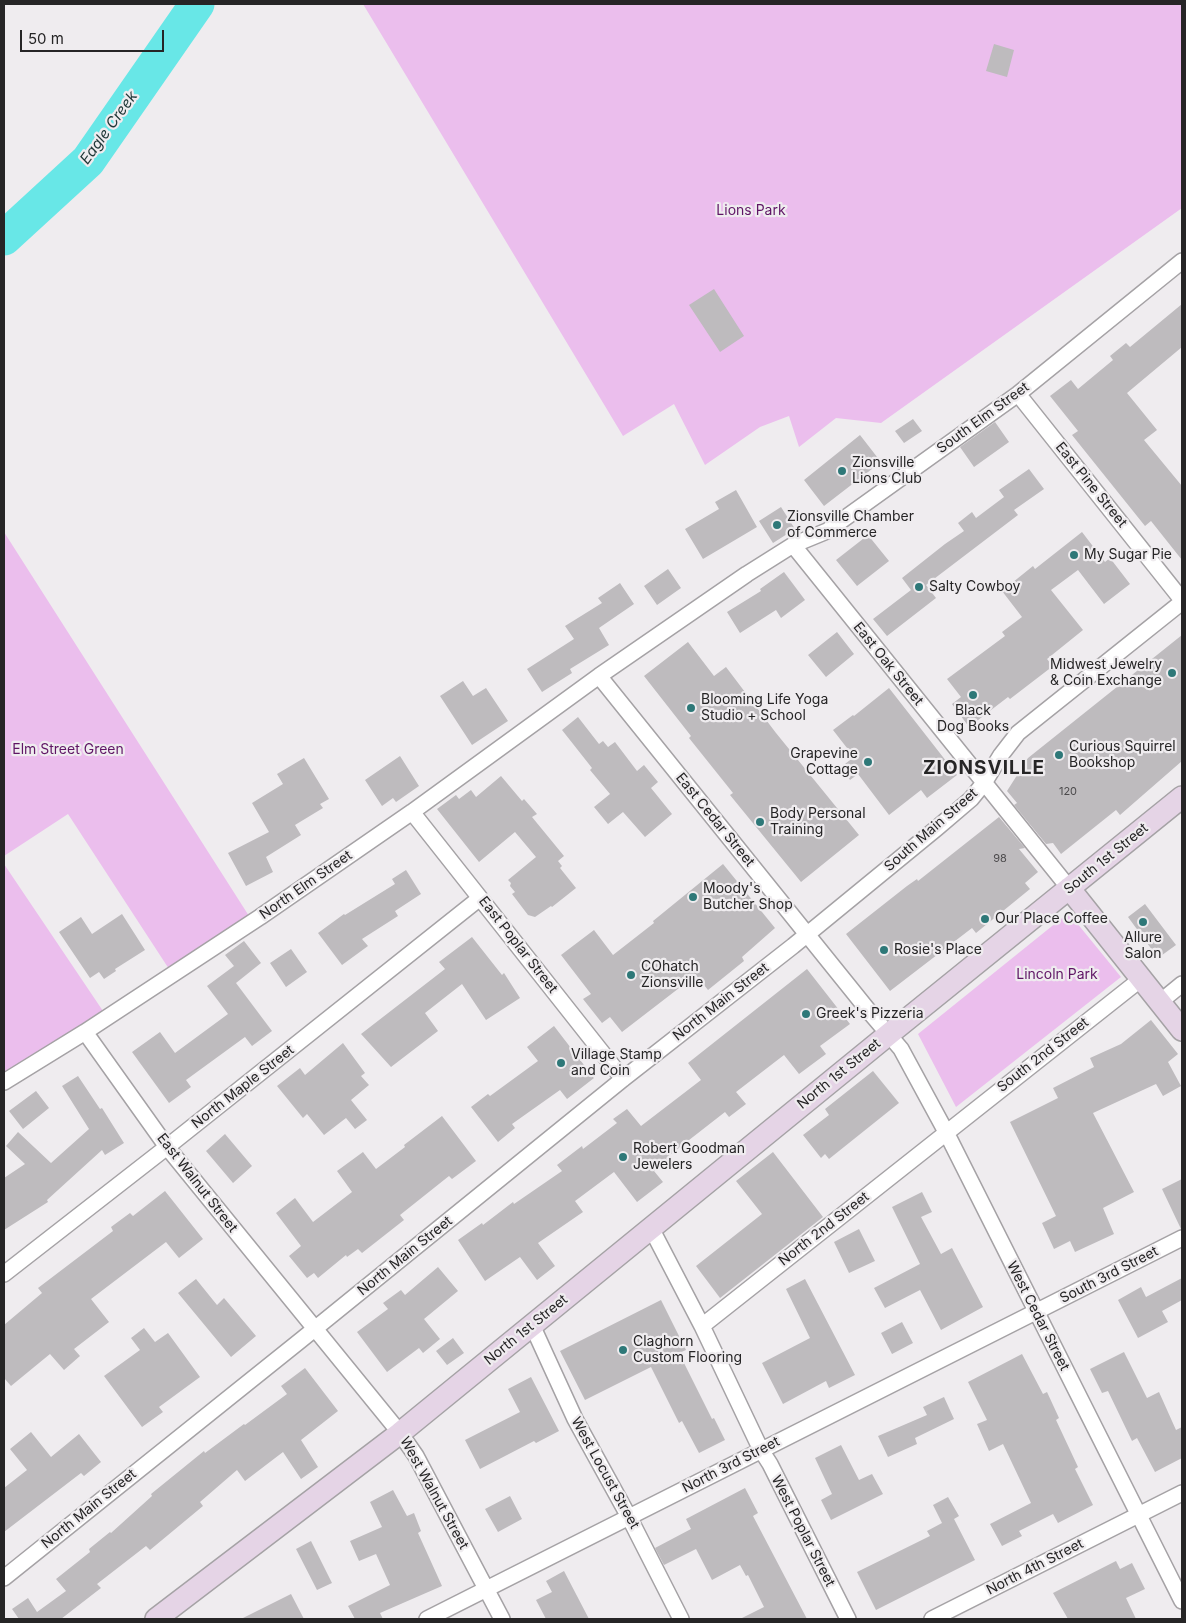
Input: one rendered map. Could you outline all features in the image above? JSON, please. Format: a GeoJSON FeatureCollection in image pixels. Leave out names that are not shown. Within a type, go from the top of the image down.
{"type":"FeatureCollection","features":[{"type":"Feature","properties":{"kind":"street","name":"South Elm Street"},"geometry":{"type":"LineString","coordinates":[[599,676],[747,574],[793,545],[827,531],[1018,394],[1182,261]]}},
{"type":"Feature","properties":{"kind":"street","name":"East Pine Street"},"geometry":{"type":"LineString","coordinates":[[1018,394],[1182,601]]}},
{"type":"Feature","properties":{"kind":"street","name":"East Oak Street"},"geometry":{"type":"LineString","coordinates":[[793,545],[1069,888]]}},
{"type":"Feature","properties":{"kind":"street","name":"South Main Street"},"geometry":{"type":"LineString","coordinates":[[807,934],[971,799],[1018,733],[1182,601]]}},
{"type":"Feature","properties":{"kind":"street","name":"North Elm Street"},"geometry":{"type":"LineString","coordinates":[[4,1082],[85,1032],[268,912],[412,812],[599,676]]}},
{"type":"Feature","properties":{"kind":"street","name":"East Cedar Street"},"geometry":{"type":"LineString","coordinates":[[599,676],[889,1034]]}},
{"type":"Feature","properties":{"kind":"street","name":"South 1st Street"},"geometry":{"type":"LineString","coordinates":[[889,1034],[1182,797]]}},
{"type":"Feature","properties":{"kind":"street","name":"East Poplar Street"},"geometry":{"type":"LineString","coordinates":[[412,812],[623,1079]]}},
{"type":"Feature","properties":{"kind":"street"},"geometry":{"type":"LineString","coordinates":[[1069,888],[1182,1030]]}},
{"type":"Feature","properties":{"kind":"street","name":"North Maple Street"},"geometry":{"type":"LineString","coordinates":[[4,1274],[480,898]]}},
{"type":"Feature","properties":{"kind":"street","name":"North Main Street"},"geometry":{"type":"LineString","coordinates":[[4,1578],[623,1079],[807,934]]}},
{"type":"Feature","properties":{"kind":"street","name":"South 2nd Street"},"geometry":{"type":"LineString","coordinates":[[946,1132],[1141,979]]}},
{"type":"Feature","properties":{"kind":"street"},"geometry":{"type":"LineString","coordinates":[[1160,1002],[1182,984]]}},
{"type":"Feature","properties":{"kind":"street","name":"East Walnut Street"},"geometry":{"type":"LineString","coordinates":[[85,1032],[167,1147],[315,1329]]}},
{"type":"Feature","properties":{"kind":"street","name":"West Cedar Street"},"geometry":{"type":"LineString","coordinates":[[889,1034],[901,1049],[946,1132],[1182,1602]]}},
{"type":"Feature","properties":{"kind":"street","name":"North 1st Street"},"geometry":{"type":"LineString","coordinates":[[156,1619],[400,1433],[889,1034]]}},
{"type":"Feature","properties":{"kind":"street","name":"North 2nd Street"},"geometry":{"type":"LineString","coordinates":[[702,1326],[946,1132]]}},
{"type":"Feature","properties":{"kind":"street","name":"West Poplar Street"},"geometry":{"type":"LineString","coordinates":[[651,1228],[702,1326],[761,1450],[770,1464],[848,1619]]}},
{"type":"Feature","properties":{"kind":"street","name":"South 3rd Street"},"geometry":{"type":"LineString","coordinates":[[1036,1312],[1182,1238]]}},
{"type":"Feature","properties":{"kind":"street","name":"North 3rd Street"},"geometry":{"type":"LineString","coordinates":[[427,1619],[1036,1312]]}},
{"type":"Feature","properties":{"kind":"street","name":"West Locust Street"},"geometry":{"type":"LineString","coordinates":[[532,1325],[574,1419],[629,1517],[681,1619]]}},
{"type":"Feature","properties":{"kind":"street","name":"West Walnut Street"},"geometry":{"type":"LineString","coordinates":[[315,1329],[400,1433],[416,1456],[488,1589],[502,1619]]}},
{"type":"Feature","properties":{"kind":"street","name":"North 4th Street"},"geometry":{"type":"LineString","coordinates":[[932,1619],[1182,1493]]}},
{"type":"Feature","properties":{"kind":"green space","name":"Lions Park"},"geometry":{"type":"Polygon","coordinates":[[[363,4],[1182,4],[1182,208],[881,423],[836,418],[799,447],[789,416],[760,427],[705,465],[674,404],[623,436],[363,4]]]}},
{"type":"Feature","properties":{"kind":"green space","name":"Elm Street Green"},"geometry":{"type":"Polygon","coordinates":[[[4,532],[249,916],[169,969],[68,814],[4,856],[4,532]]]}},
{"type":"Feature","properties":{"kind":"green space"},"geometry":{"type":"Polygon","coordinates":[[[4,864],[105,1014],[4,1074],[4,864]]]}},
{"type":"Feature","properties":{"kind":"green space","name":"Lincoln Park"},"geometry":{"type":"Polygon","coordinates":[[[1067,914],[1072,917],[1121,977],[956,1107],[918,1034],[1067,914]]]}},
{"type":"Feature","properties":{"kind":"building"},"geometry":{"type":"Polygon","coordinates":[[[994,44],[1014,50],[1007,77],[986,71],[994,44]]]}},
{"type":"Feature","properties":{"kind":"building"},"geometry":{"type":"Polygon","coordinates":[[[714,289],[744,336],[720,352],[689,305],[714,289]]]}},
{"type":"Feature","properties":{"kind":"building"},"geometry":{"type":"Polygon","coordinates":[[[1182,304],[1182,347],[1127,393],[1157,430],[1144,440],[1182,486],[1182,560],[1151,521],[1145,526],[1072,435],[1078,431],[1050,396],[1071,380],[1078,389],[1113,360],[1110,356],[1126,343],[1130,347],[1182,304]]]}},
{"type":"Feature","properties":{"kind":"building"},"geometry":{"type":"Polygon","coordinates":[[[913,419],[922,431],[904,443],[895,431],[913,419]]]}},
{"type":"Feature","properties":{"kind":"building"},"geometry":{"type":"Polygon","coordinates":[[[995,422],[1009,442],[974,467],[960,447],[995,422]]]}},
{"type":"Feature","properties":{"kind":"building","name":"Zionsville Lions Club"},"geometry":{"type":"Polygon","coordinates":[[[860,435],[881,462],[824,506],[804,480],[860,435]]]}},
{"type":"Feature","properties":{"kind":"building"},"geometry":{"type":"Polygon","coordinates":[[[1029,469],[1044,489],[1014,510],[1018,515],[926,585],[936,598],[887,636],[873,619],[911,590],[902,578],[964,531],[958,523],[972,512],[976,518],[1004,497],[999,490],[1029,469]]]}},
{"type":"Feature","properties":{"kind":"building"},"geometry":{"type":"Polygon","coordinates":[[[736,490],[757,527],[703,559],[685,529],[719,509],[715,502],[736,490]]]}},
{"type":"Feature","properties":{"kind":"building","name":"Zionsville Chamber of Commerce"},"geometry":{"type":"Polygon","coordinates":[[[781,507],[795,529],[773,543],[759,521],[781,507]]]}},
{"type":"Feature","properties":{"kind":"building"},"geometry":{"type":"Polygon","coordinates":[[[1082,532],[1105,562],[1110,558],[1130,584],[1104,604],[1078,570],[1051,590],[1083,630],[1047,659],[1053,666],[969,727],[952,704],[961,697],[947,679],[1005,636],[1002,632],[1022,617],[1002,591],[1033,566],[1035,569],[1082,532]]]}},
{"type":"Feature","properties":{"kind":"building"},"geometry":{"type":"Polygon","coordinates":[[[868,535],[889,561],[857,586],[836,560],[868,535]]]}},
{"type":"Feature","properties":{"kind":"building"},"geometry":{"type":"Polygon","coordinates":[[[668,569],[681,588],[657,605],[644,586],[668,569]]]}},
{"type":"Feature","properties":{"kind":"building"},"geometry":{"type":"Polygon","coordinates":[[[784,572],[805,600],[781,618],[776,610],[740,633],[727,612],[761,591],[760,589],[784,572]]]}},
{"type":"Feature","properties":{"kind":"building"},"geometry":{"type":"Polygon","coordinates":[[[620,583],[634,604],[599,628],[609,645],[570,669],[572,673],[542,692],[527,669],[574,639],[565,626],[602,603],[598,598],[620,583]]]}},
{"type":"Feature","properties":{"kind":"building"},"geometry":{"type":"Polygon","coordinates":[[[837,632],[854,654],[826,677],[808,655],[837,632]]]}},
{"type":"Feature","properties":{"kind":"building"},"geometry":{"type":"Polygon","coordinates":[[[1182,635],[1182,761],[1120,815],[1116,810],[1061,854],[1053,843],[1046,844],[1014,805],[1017,803],[1007,791],[1028,758],[1182,635]]]}},
{"type":"Feature","properties":{"kind":"building"},"geometry":{"type":"Polygon","coordinates":[[[688,642],[714,676],[726,667],[776,733],[859,835],[801,882],[730,795],[733,793],[689,738],[691,736],[644,676],[688,642]]]}},
{"type":"Feature","properties":{"kind":"building"},"geometry":{"type":"Polygon","coordinates":[[[463,681],[473,696],[486,688],[508,721],[472,745],[440,696],[463,681]]]}},
{"type":"Feature","properties":{"kind":"building"},"geometry":{"type":"Polygon","coordinates":[[[889,688],[957,775],[927,798],[921,790],[889,815],[858,774],[850,780],[841,767],[854,757],[833,730],[889,688]]]}},
{"type":"Feature","properties":{"kind":"building"},"geometry":{"type":"Polygon","coordinates":[[[578,717],[599,744],[603,741],[608,747],[615,742],[637,771],[644,765],[658,782],[651,788],[672,814],[645,837],[623,812],[608,824],[594,807],[610,794],[590,770],[592,768],[562,730],[578,717]]]}},
{"type":"Feature","properties":{"kind":"building"},"geometry":{"type":"Polygon","coordinates":[[[400,756],[419,786],[396,802],[393,798],[382,806],[365,780],[400,756]]]}},
{"type":"Feature","properties":{"kind":"building"},"geometry":{"type":"Polygon","coordinates":[[[304,758],[329,799],[320,804],[323,808],[295,825],[301,835],[266,857],[273,872],[246,886],[228,853],[269,832],[252,803],[283,784],[277,774],[304,758]]]}},
{"type":"Feature","properties":{"kind":"building"},"geometry":{"type":"Polygon","coordinates":[[[501,776],[522,801],[524,799],[537,814],[532,817],[564,856],[558,861],[562,866],[560,868],[576,888],[552,907],[535,917],[528,915],[512,894],[515,892],[508,880],[536,857],[515,832],[479,862],[437,809],[456,795],[459,799],[471,790],[476,797],[501,776]]]}},
{"type":"Feature","properties":{"kind":"building"},"geometry":{"type":"Polygon","coordinates":[[[999,817],[1025,848],[1019,849],[1038,872],[1025,883],[1030,889],[976,933],[972,928],[890,991],[846,934],[907,886],[917,879],[918,881],[999,817]]]}},
{"type":"Feature","properties":{"kind":"building"},"geometry":{"type":"Polygon","coordinates":[[[723,864],[775,928],[742,957],[744,961],[708,990],[696,975],[622,1032],[610,1017],[602,1023],[583,999],[591,994],[561,955],[594,930],[613,955],[723,864]]]}},
{"type":"Feature","properties":{"kind":"building"},"geometry":{"type":"Polygon","coordinates":[[[406,870],[421,894],[395,911],[398,916],[362,939],[368,946],[342,965],[318,933],[344,914],[395,884],[392,879],[406,870]]]}},
{"type":"Feature","properties":{"kind":"building"},"geometry":{"type":"Polygon","coordinates":[[[1145,904],[1176,945],[1158,958],[1128,917],[1145,904]]]}},
{"type":"Feature","properties":{"kind":"building"},"geometry":{"type":"Polygon","coordinates":[[[122,914],[145,950],[115,969],[116,971],[104,979],[99,972],[90,978],[59,932],[81,917],[92,934],[122,914]]]}},
{"type":"Feature","properties":{"kind":"building"},"geometry":{"type":"Polygon","coordinates":[[[472,937],[502,975],[504,973],[520,998],[486,1020],[462,984],[425,1013],[438,1031],[391,1067],[361,1034],[445,969],[439,962],[472,937]]]}},
{"type":"Feature","properties":{"kind":"building"},"geometry":{"type":"Polygon","coordinates":[[[244,941],[261,963],[236,983],[272,1031],[252,1046],[245,1037],[186,1080],[191,1087],[169,1103],[132,1052],[160,1032],[175,1053],[228,1014],[207,986],[234,966],[225,955],[244,941]]]}},
{"type":"Feature","properties":{"kind":"building"},"geometry":{"type":"Polygon","coordinates":[[[291,949],[307,972],[286,987],[270,963],[291,949]]]}},
{"type":"Feature","properties":{"kind":"building"},"geometry":{"type":"Polygon","coordinates":[[[807,969],[850,1024],[820,1046],[826,1054],[799,1074],[784,1055],[736,1092],[746,1104],[729,1117],[725,1112],[666,1158],[668,1161],[654,1171],[663,1182],[637,1202],[614,1172],[575,1201],[583,1212],[538,1243],[555,1266],[537,1280],[520,1257],[485,1281],[458,1240],[562,1171],[557,1165],[582,1146],[583,1149],[617,1123],[613,1119],[627,1109],[641,1126],[701,1080],[688,1063],[807,969]]]}},
{"type":"Feature","properties":{"kind":"building"},"geometry":{"type":"Polygon","coordinates":[[[1151,1020],[1178,1054],[1168,1062],[1181,1086],[1163,1096],[1156,1084],[1093,1113],[1134,1192],[1103,1208],[1114,1234],[1075,1252],[1070,1241],[1054,1249],[1042,1223],[1056,1216],[1010,1122],[1058,1098],[1053,1088],[1094,1067],[1090,1058],[1121,1044],[1151,1020]]]}},
{"type":"Feature","properties":{"kind":"building"},"geometry":{"type":"Polygon","coordinates":[[[554,1026],[594,1078],[567,1099],[560,1090],[512,1124],[515,1128],[498,1142],[471,1107],[488,1094],[490,1096],[538,1061],[527,1047],[554,1026]]]}},
{"type":"Feature","properties":{"kind":"building"},"geometry":{"type":"Polygon","coordinates":[[[343,1043],[365,1073],[361,1076],[369,1085],[351,1100],[367,1120],[355,1129],[346,1118],[324,1135],[307,1114],[303,1118],[277,1086],[300,1068],[305,1075],[343,1043]]]}},
{"type":"Feature","properties":{"kind":"building"},"geometry":{"type":"Polygon","coordinates":[[[873,1071],[899,1103],[829,1159],[825,1154],[821,1158],[803,1135],[829,1115],[825,1109],[873,1071]]]}},
{"type":"Feature","properties":{"kind":"building"},"geometry":{"type":"Polygon","coordinates":[[[78,1076],[100,1109],[102,1108],[124,1143],[105,1155],[102,1150],[47,1200],[48,1202],[4,1230],[4,1178],[25,1164],[6,1146],[18,1132],[51,1163],[89,1129],[62,1086],[78,1076]]]}},
{"type":"Feature","properties":{"kind":"building"},"geometry":{"type":"Polygon","coordinates":[[[36,1091],[49,1108],[23,1129],[9,1111],[36,1091]]]}},
{"type":"Feature","properties":{"kind":"building"},"geometry":{"type":"Polygon","coordinates":[[[442,1116],[476,1161],[452,1179],[449,1176],[400,1215],[404,1220],[362,1253],[358,1249],[347,1257],[346,1255],[318,1278],[314,1273],[307,1278],[289,1256],[301,1246],[276,1213],[295,1198],[313,1222],[352,1192],[337,1171],[363,1152],[376,1169],[442,1116]]]}},
{"type":"Feature","properties":{"kind":"building"},"geometry":{"type":"Polygon","coordinates":[[[225,1134],[252,1166],[233,1183],[206,1151],[225,1134]]]}},
{"type":"Feature","properties":{"kind":"building"},"geometry":{"type":"Polygon","coordinates":[[[773,1152],[823,1217],[720,1298],[696,1266],[762,1214],[736,1181],[773,1152]]]}},
{"type":"Feature","properties":{"kind":"building"},"geometry":{"type":"Polygon","coordinates":[[[1182,1179],[1182,1229],[1181,1229],[1162,1189],[1182,1179]]]}},
{"type":"Feature","properties":{"kind":"building"},"geometry":{"type":"Polygon","coordinates":[[[165,1191],[203,1239],[179,1258],[166,1242],[91,1299],[109,1322],[74,1349],[80,1356],[64,1370],[50,1354],[11,1386],[4,1378],[4,1325],[42,1293],[38,1288],[113,1231],[111,1227],[130,1213],[133,1216],[165,1191]]]}},
{"type":"Feature","properties":{"kind":"building"},"geometry":{"type":"Polygon","coordinates":[[[922,1192],[932,1212],[921,1217],[941,1254],[952,1248],[983,1307],[941,1330],[920,1290],[885,1308],[874,1288],[920,1264],[892,1207],[922,1192]]]}},
{"type":"Feature","properties":{"kind":"building"},"geometry":{"type":"Polygon","coordinates":[[[859,1229],[875,1261],[849,1273],[834,1242],[859,1229]]]}},
{"type":"Feature","properties":{"kind":"building"},"geometry":{"type":"Polygon","coordinates":[[[438,1267],[458,1291],[424,1319],[440,1339],[423,1353],[419,1348],[387,1372],[357,1332],[388,1309],[383,1303],[401,1290],[405,1295],[438,1267]]]}},
{"type":"Feature","properties":{"kind":"building"},"geometry":{"type":"Polygon","coordinates":[[[1182,1278],[1182,1300],[1162,1311],[1168,1322],[1138,1338],[1118,1300],[1141,1287],[1146,1297],[1182,1278]]]}},
{"type":"Feature","properties":{"kind":"building"},"geometry":{"type":"Polygon","coordinates":[[[196,1279],[217,1305],[224,1298],[256,1336],[231,1357],[178,1293],[196,1279]]]}},
{"type":"Feature","properties":{"kind":"building"},"geometry":{"type":"Polygon","coordinates":[[[805,1279],[855,1375],[829,1388],[826,1381],[783,1404],[762,1363],[810,1338],[786,1289],[805,1279]]]}},
{"type":"Feature","properties":{"kind":"building","name":"Claghorn Custom Flooring"},"geometry":{"type":"Polygon","coordinates":[[[661,1300],[686,1350],[679,1353],[712,1419],[714,1418],[725,1440],[699,1453],[682,1421],[679,1423],[651,1367],[585,1400],[560,1351],[661,1300]]]}},
{"type":"Feature","properties":{"kind":"building"},"geometry":{"type":"Polygon","coordinates":[[[902,1322],[913,1343],[892,1354],[881,1333],[902,1322]]]}},
{"type":"Feature","properties":{"kind":"building"},"geometry":{"type":"Polygon","coordinates":[[[144,1328],[155,1342],[168,1333],[200,1377],[159,1407],[163,1412],[142,1427],[104,1376],[140,1350],[131,1338],[144,1328]]]}},
{"type":"Feature","properties":{"kind":"building"},"geometry":{"type":"Polygon","coordinates":[[[453,1338],[464,1353],[447,1365],[436,1351],[453,1338]]]}},
{"type":"Feature","properties":{"kind":"building"},"geometry":{"type":"Polygon","coordinates":[[[1124,1352],[1147,1398],[1159,1392],[1176,1430],[1182,1427],[1182,1458],[1155,1472],[1137,1438],[1132,1441],[1108,1391],[1102,1393],[1090,1369],[1124,1352]]]}},
{"type":"Feature","properties":{"kind":"building"},"geometry":{"type":"Polygon","coordinates":[[[1022,1354],[1043,1394],[1047,1392],[1059,1418],[1056,1420],[1078,1467],[1075,1469],[1093,1505],[1058,1523],[1053,1514],[1019,1531],[1022,1536],[1002,1546],[990,1524],[1031,1503],[1003,1444],[989,1451],[977,1424],[987,1420],[968,1382],[1022,1354]]]}},
{"type":"Feature","properties":{"kind":"building"},"geometry":{"type":"Polygon","coordinates":[[[305,1368],[338,1411],[301,1440],[318,1467],[301,1479],[283,1452],[245,1481],[237,1470],[200,1502],[203,1506],[150,1550],[146,1546],[97,1584],[101,1588],[61,1619],[19,1619],[12,1609],[28,1598],[37,1612],[66,1591],[56,1579],[90,1552],[89,1549],[111,1533],[152,1496],[151,1494],[204,1451],[205,1453],[287,1394],[281,1386],[305,1368]]]}},
{"type":"Feature","properties":{"kind":"building"},"geometry":{"type":"Polygon","coordinates":[[[531,1377],[559,1431],[536,1443],[534,1441],[480,1469],[465,1440],[520,1412],[508,1389],[531,1377]]]}},
{"type":"Feature","properties":{"kind":"building"},"geometry":{"type":"Polygon","coordinates":[[[944,1397],[954,1419],[915,1438],[917,1444],[888,1457],[878,1436],[927,1415],[923,1407],[944,1397]]]}},
{"type":"Feature","properties":{"kind":"building"},"geometry":{"type":"Polygon","coordinates":[[[31,1432],[51,1457],[79,1434],[101,1462],[84,1476],[81,1473],[4,1532],[4,1488],[27,1470],[10,1449],[31,1432]]]}},
{"type":"Feature","properties":{"kind":"building"},"geometry":{"type":"Polygon","coordinates":[[[841,1445],[859,1480],[872,1474],[883,1494],[831,1520],[821,1500],[832,1494],[815,1458],[841,1445]]]}},
{"type":"Feature","properties":{"kind":"building"},"geometry":{"type":"Polygon","coordinates":[[[745,1488],[758,1513],[753,1516],[807,1619],[740,1619],[764,1607],[748,1575],[746,1576],[740,1565],[712,1580],[696,1549],[664,1565],[655,1548],[691,1529],[686,1519],[745,1488]]]}},
{"type":"Feature","properties":{"kind":"building"},"geometry":{"type":"Polygon","coordinates":[[[393,1490],[407,1516],[414,1513],[421,1531],[418,1533],[442,1586],[380,1613],[383,1619],[355,1619],[348,1606],[390,1585],[376,1554],[359,1561],[350,1541],[382,1527],[370,1502],[393,1490]]]}},
{"type":"Feature","properties":{"kind":"building"},"geometry":{"type":"Polygon","coordinates":[[[510,1496],[522,1519],[498,1532],[485,1509],[510,1496]]]}},
{"type":"Feature","properties":{"kind":"building"},"geometry":{"type":"Polygon","coordinates":[[[948,1497],[959,1516],[954,1519],[975,1560],[876,1610],[857,1572],[930,1536],[927,1531],[942,1523],[933,1505],[948,1497]]]}},
{"type":"Feature","properties":{"kind":"building"},"geometry":{"type":"Polygon","coordinates":[[[311,1541],[332,1583],[317,1590],[296,1549],[311,1541]]]}},
{"type":"Feature","properties":{"kind":"building"},"geometry":{"type":"Polygon","coordinates":[[[1116,1561],[1120,1569],[1132,1563],[1145,1589],[1126,1598],[1136,1619],[1068,1619],[1053,1593],[1116,1561]]]}},
{"type":"Feature","properties":{"kind":"building"},"geometry":{"type":"Polygon","coordinates":[[[564,1571],[589,1619],[546,1619],[536,1600],[552,1592],[546,1581],[564,1571]]]}},
{"type":"Feature","properties":{"kind":"building"},"geometry":{"type":"Polygon","coordinates":[[[291,1594],[304,1619],[241,1619],[291,1594]]]}},
{"type":"Feature","properties":{"kind":"waterway","name":"Eagle Creek"},"geometry":{"type":"LineString","coordinates":[[4,238],[88,161],[197,4]]}},
{"type":"Feature","properties":{"kind":"place","name":"Zionsville Lions Club"},"geometry":{"type":"Point","coordinates":[842,471]}},
{"type":"Feature","properties":{"kind":"place","name":"Zionsville Chamber of Commerce"},"geometry":{"type":"Point","coordinates":[777,525]}},
{"type":"Feature","properties":{"kind":"place","name":"My Sugar Pie"},"geometry":{"type":"Point","coordinates":[1074,555]}},
{"type":"Feature","properties":{"kind":"place","name":"Salty Cowboy"},"geometry":{"type":"Point","coordinates":[919,587]}},
{"type":"Feature","properties":{"kind":"place","name":"Midwest Jewelry & Coin Exchange"},"geometry":{"type":"Point","coordinates":[1172,673]}},
{"type":"Feature","properties":{"kind":"place","name":"Black Dog Books"},"geometry":{"type":"Point","coordinates":[973,695]}},
{"type":"Feature","properties":{"kind":"place","name":"Blooming Life Yoga Studio + School"},"geometry":{"type":"Point","coordinates":[691,708]}},
{"type":"Feature","properties":{"kind":"place","name":"Curious Squirrel Bookshop"},"geometry":{"type":"Point","coordinates":[1059,755]}},
{"type":"Feature","properties":{"kind":"place","name":"Grapevine Cottage"},"geometry":{"type":"Point","coordinates":[868,762]}},
{"type":"Feature","properties":{"kind":"place","name":"Body Personal Training"},"geometry":{"type":"Point","coordinates":[760,822]}},
{"type":"Feature","properties":{"kind":"place","name":"Moody's Butcher Shop"},"geometry":{"type":"Point","coordinates":[693,897]}},
{"type":"Feature","properties":{"kind":"place","name":"Our Place Coffee"},"geometry":{"type":"Point","coordinates":[985,919]}},
{"type":"Feature","properties":{"kind":"place","name":"Allure Salon"},"geometry":{"type":"Point","coordinates":[1143,922]}},
{"type":"Feature","properties":{"kind":"place","name":"Rosie's Place"},"geometry":{"type":"Point","coordinates":[884,950]}},
{"type":"Feature","properties":{"kind":"place","name":"COhatch Zionsville"},"geometry":{"type":"Point","coordinates":[631,975]}},
{"type":"Feature","properties":{"kind":"place","name":"Greek's Pizzeria"},"geometry":{"type":"Point","coordinates":[806,1014]}},
{"type":"Feature","properties":{"kind":"place","name":"Village Stamp and Coin"},"geometry":{"type":"Point","coordinates":[561,1063]}},
{"type":"Feature","properties":{"kind":"place","name":"Robert Goodman Jewelers"},"geometry":{"type":"Point","coordinates":[623,1157]}},
{"type":"Feature","properties":{"kind":"place","name":"Claghorn Custom Flooring"},"geometry":{"type":"Point","coordinates":[623,1350]}},
{"type":"Feature","properties":{"kind":"district","name":"ZIONSVILLE"},"geometry":{"type":"Point","coordinates":[984,768]}}]}
